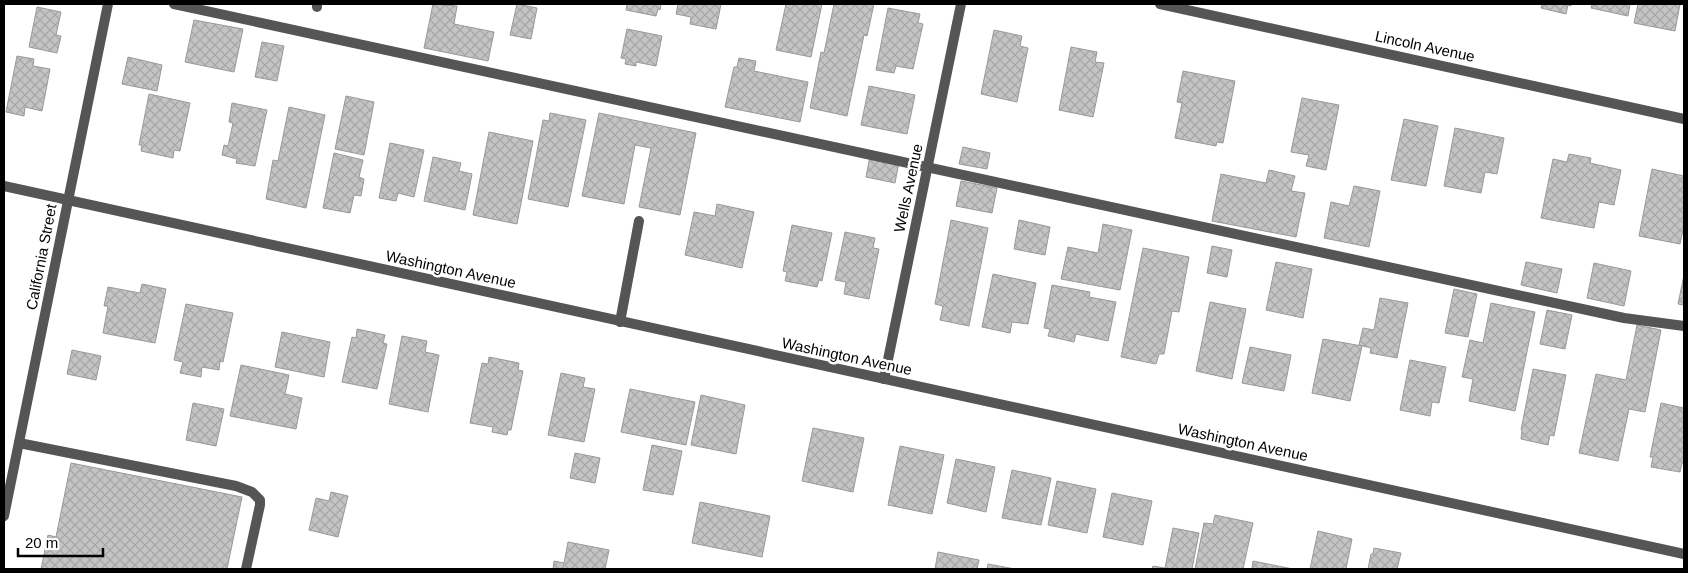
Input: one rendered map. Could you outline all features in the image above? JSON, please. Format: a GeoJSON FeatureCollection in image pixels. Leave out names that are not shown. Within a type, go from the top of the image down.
{"type":"FeatureCollection","features":[{"type":"Feature","properties":{"kind":"street","name":"California Street"},"geometry":{"type":"LineString","coordinates":[[4,516],[108,4]]}},
{"type":"Feature","properties":{"kind":"street"},"geometry":{"type":"LineString","coordinates":[[174,4],[1615,316],[1684,326]]}},
{"type":"Feature","properties":{"kind":"street","name":"Wells Avenue"},"geometry":{"type":"LineString","coordinates":[[884,379],[961,4]]}},
{"type":"Feature","properties":{"kind":"street","name":"Lincoln Avenue"},"geometry":{"type":"LineString","coordinates":[[1160,4],[1684,118]]}},
{"type":"Feature","properties":{"kind":"street","name":"Washington Avenue"},"geometry":{"type":"LineString","coordinates":[[4,186],[1684,554]]}},
{"type":"Feature","properties":{"kind":"street"},"geometry":{"type":"LineString","coordinates":[[620,322],[639,221]]}},
{"type":"Feature","properties":{"kind":"street"},"geometry":{"type":"LineString","coordinates":[[19,443],[236,486],[252,492],[260,500],[260,504],[246,569]]}},
{"type":"Feature","properties":{"kind":"building"},"geometry":{"type":"Polygon","coordinates":[[[433,4],[457,6],[454,24],[494,32],[488,61],[424,48],[433,4]]]}},
{"type":"Feature","properties":{"kind":"building"},"geometry":{"type":"Polygon","coordinates":[[[517,4],[537,8],[531,39],[510,35],[517,4]]]}},
{"type":"Feature","properties":{"kind":"building"},"geometry":{"type":"Polygon","coordinates":[[[627,4],[661,4],[656,16],[626,10],[627,4]]]}},
{"type":"Feature","properties":{"kind":"building"},"geometry":{"type":"Polygon","coordinates":[[[678,4],[721,4],[716,29],[690,24],[691,17],[676,14],[678,4]]]}},
{"type":"Feature","properties":{"kind":"building"},"geometry":{"type":"Polygon","coordinates":[[[786,4],[822,4],[811,57],[776,50],[786,4]]]}},
{"type":"Feature","properties":{"kind":"building"},"geometry":{"type":"Polygon","coordinates":[[[834,4],[874,4],[867,36],[864,35],[847,116],[810,108],[821,52],[824,53],[834,4]]]}},
{"type":"Feature","properties":{"kind":"building"},"geometry":{"type":"Polygon","coordinates":[[[1542,4],[1571,4],[1571,6],[1568,5],[1566,14],[1541,8],[1542,4]]]}},
{"type":"Feature","properties":{"kind":"building"},"geometry":{"type":"Polygon","coordinates":[[[1592,4],[1630,4],[1628,16],[1591,8],[1592,4]]]}},
{"type":"Feature","properties":{"kind":"building"},"geometry":{"type":"Polygon","coordinates":[[[1638,4],[1680,4],[1675,31],[1634,23],[1638,4]]]}},
{"type":"Feature","properties":{"kind":"building"},"geometry":{"type":"Polygon","coordinates":[[[37,7],[61,12],[56,35],[61,36],[57,53],[29,47],[37,7]]]}},
{"type":"Feature","properties":{"kind":"building"},"geometry":{"type":"Polygon","coordinates":[[[888,8],[920,14],[918,23],[923,24],[913,69],[896,66],[894,73],[876,70],[888,8]]]}},
{"type":"Feature","properties":{"kind":"building"},"geometry":{"type":"Polygon","coordinates":[[[194,20],[243,29],[234,72],[185,62],[194,20]]]}},
{"type":"Feature","properties":{"kind":"building"},"geometry":{"type":"Polygon","coordinates":[[[627,29],[662,36],[656,66],[636,62],[636,66],[625,64],[626,59],[621,58],[627,29]]]}},
{"type":"Feature","properties":{"kind":"building"},"geometry":{"type":"Polygon","coordinates":[[[994,30],[1022,36],[1020,46],[1028,48],[1017,102],[981,94],[994,30]]]}},
{"type":"Feature","properties":{"kind":"building"},"geometry":{"type":"Polygon","coordinates":[[[262,42],[284,46],[277,81],[255,77],[262,42]]]}},
{"type":"Feature","properties":{"kind":"building"},"geometry":{"type":"Polygon","coordinates":[[[1071,47],[1097,52],[1095,62],[1104,63],[1093,117],[1059,110],[1071,47]]]}},
{"type":"Feature","properties":{"kind":"building"},"geometry":{"type":"Polygon","coordinates":[[[17,56],[34,59],[33,66],[50,69],[42,111],[25,107],[24,116],[6,112],[17,56]]]}},
{"type":"Feature","properties":{"kind":"building"},"geometry":{"type":"Polygon","coordinates":[[[128,57],[162,65],[157,91],[122,84],[128,57]]]}},
{"type":"Feature","properties":{"kind":"building"},"geometry":{"type":"Polygon","coordinates":[[[739,58],[756,61],[754,71],[808,82],[800,122],[725,107],[734,67],[737,67],[739,58]]]}},
{"type":"Feature","properties":{"kind":"building"},"geometry":{"type":"Polygon","coordinates":[[[1183,71],[1235,81],[1223,143],[1217,142],[1216,146],[1175,138],[1182,103],[1177,102],[1183,71]]]}},
{"type":"Feature","properties":{"kind":"building"},"geometry":{"type":"Polygon","coordinates":[[[869,86],[915,95],[907,134],[861,125],[869,86]]]}},
{"type":"Feature","properties":{"kind":"building"},"geometry":{"type":"Polygon","coordinates":[[[149,94],[190,103],[180,151],[174,150],[173,158],[141,151],[142,145],[139,145],[149,94]]]}},
{"type":"Feature","properties":{"kind":"building"},"geometry":{"type":"Polygon","coordinates":[[[346,96],[374,102],[364,155],[335,149],[346,96]]]}},
{"type":"Feature","properties":{"kind":"building"},"geometry":{"type":"Polygon","coordinates":[[[1302,98],[1339,105],[1326,170],[1306,166],[1309,155],[1291,152],[1302,98]]]}},
{"type":"Feature","properties":{"kind":"building"},"geometry":{"type":"Polygon","coordinates":[[[232,103],[267,110],[255,166],[236,163],[237,159],[222,155],[224,145],[228,146],[233,123],[229,122],[232,103]]]}},
{"type":"Feature","properties":{"kind":"building"},"geometry":{"type":"Polygon","coordinates":[[[289,107],[325,115],[306,208],[266,199],[273,160],[278,161],[289,107]]]}},
{"type":"Feature","properties":{"kind":"building"},"geometry":{"type":"Polygon","coordinates":[[[550,113],[586,120],[568,207],[528,199],[543,120],[549,121],[550,113]]]}},
{"type":"Feature","properties":{"kind":"building"},"geometry":{"type":"Polygon","coordinates":[[[599,113],[696,133],[680,215],[639,207],[651,148],[635,145],[624,204],[582,196],[599,113]]]}},
{"type":"Feature","properties":{"kind":"building"},"geometry":{"type":"Polygon","coordinates":[[[1404,119],[1438,126],[1426,186],[1391,180],[1404,119]]]}},
{"type":"Feature","properties":{"kind":"building"},"geometry":{"type":"Polygon","coordinates":[[[1455,128],[1504,138],[1497,174],[1485,172],[1481,193],[1444,186],[1455,128]]]}},
{"type":"Feature","properties":{"kind":"building"},"geometry":{"type":"Polygon","coordinates":[[[489,132],[533,141],[517,224],[473,215],[489,132]]]}},
{"type":"Feature","properties":{"kind":"building"},"geometry":{"type":"Polygon","coordinates":[[[390,143],[424,150],[414,197],[398,193],[396,201],[379,198],[390,143]]]}},
{"type":"Feature","properties":{"kind":"building"},"geometry":{"type":"Polygon","coordinates":[[[963,147],[990,153],[987,169],[959,164],[963,147]]]}},
{"type":"Feature","properties":{"kind":"building"},"geometry":{"type":"Polygon","coordinates":[[[334,153],[363,160],[359,177],[364,179],[361,196],[354,195],[350,213],[323,208],[334,153]]]}},
{"type":"Feature","properties":{"kind":"building"},"geometry":{"type":"Polygon","coordinates":[[[1569,154],[1591,158],[1590,163],[1621,170],[1614,205],[1599,202],[1594,228],[1541,218],[1553,159],[1567,162],[1569,154]]]}},
{"type":"Feature","properties":{"kind":"building"},"geometry":{"type":"Polygon","coordinates":[[[870,156],[899,162],[895,183],[866,177],[870,156]]]}},
{"type":"Feature","properties":{"kind":"building"},"geometry":{"type":"Polygon","coordinates":[[[433,157],[461,163],[459,171],[472,174],[465,210],[424,201],[433,157]]]}},
{"type":"Feature","properties":{"kind":"building"},"geometry":{"type":"Polygon","coordinates":[[[1652,169],[1684,176],[1684,225],[1680,244],[1639,236],[1652,169]]]}},
{"type":"Feature","properties":{"kind":"building"},"geometry":{"type":"Polygon","coordinates":[[[1269,170],[1295,176],[1291,191],[1305,193],[1296,237],[1212,221],[1221,174],[1266,183],[1269,170]]]}},
{"type":"Feature","properties":{"kind":"building"},"geometry":{"type":"Polygon","coordinates":[[[961,181],[997,188],[992,213],[956,206],[961,181]]]}},
{"type":"Feature","properties":{"kind":"building"},"geometry":{"type":"Polygon","coordinates":[[[1354,186],[1380,191],[1369,247],[1324,238],[1331,202],[1349,206],[1354,186]]]}},
{"type":"Feature","properties":{"kind":"building"},"geometry":{"type":"Polygon","coordinates":[[[717,204],[754,212],[742,268],[685,255],[694,212],[715,216],[717,204]]]}},
{"type":"Feature","properties":{"kind":"building"},"geometry":{"type":"Polygon","coordinates":[[[951,220],[988,228],[969,326],[940,320],[943,306],[935,304],[951,220]]]}},
{"type":"Feature","properties":{"kind":"building"},"geometry":{"type":"Polygon","coordinates":[[[1019,220],[1050,227],[1045,255],[1014,249],[1019,220]]]}},
{"type":"Feature","properties":{"kind":"building"},"geometry":{"type":"Polygon","coordinates":[[[1103,224],[1132,230],[1120,290],[1061,279],[1068,247],[1098,253],[1103,224]]]}},
{"type":"Feature","properties":{"kind":"building"},"geometry":{"type":"Polygon","coordinates":[[[792,225],[832,233],[822,281],[819,280],[817,287],[785,281],[787,272],[783,271],[792,225]]]}},
{"type":"Feature","properties":{"kind":"building"},"geometry":{"type":"Polygon","coordinates":[[[845,232],[875,238],[873,248],[879,249],[869,299],[844,294],[846,282],[835,280],[845,232]]]}},
{"type":"Feature","properties":{"kind":"building"},"geometry":{"type":"Polygon","coordinates":[[[1212,246],[1232,250],[1227,277],[1207,273],[1212,246]]]}},
{"type":"Feature","properties":{"kind":"building"},"geometry":{"type":"Polygon","coordinates":[[[1143,248],[1189,257],[1179,312],[1172,311],[1164,354],[1159,354],[1156,364],[1121,357],[1143,248]]]}},
{"type":"Feature","properties":{"kind":"building"},"geometry":{"type":"Polygon","coordinates":[[[1276,262],[1312,269],[1303,318],[1266,310],[1276,262]]]}},
{"type":"Feature","properties":{"kind":"building"},"geometry":{"type":"Polygon","coordinates":[[[1526,262],[1562,269],[1557,293],[1521,285],[1526,262]]]}},
{"type":"Feature","properties":{"kind":"building"},"geometry":{"type":"Polygon","coordinates":[[[1594,263],[1631,271],[1624,306],[1587,298],[1594,263]]]}},
{"type":"Feature","properties":{"kind":"building"},"geometry":{"type":"Polygon","coordinates":[[[993,274],[1036,283],[1028,324],[1012,322],[1010,333],[982,327],[993,274]]]}},
{"type":"Feature","properties":{"kind":"building"},"geometry":{"type":"Polygon","coordinates":[[[1684,275],[1684,305],[1678,304],[1684,275]]]}},
{"type":"Feature","properties":{"kind":"building"},"geometry":{"type":"Polygon","coordinates":[[[142,284],[166,289],[155,343],[103,333],[108,306],[104,306],[108,287],[140,293],[142,284]]]}},
{"type":"Feature","properties":{"kind":"building"},"geometry":{"type":"Polygon","coordinates":[[[1052,285],[1090,292],[1089,297],[1116,302],[1108,341],[1076,334],[1074,342],[1048,336],[1050,329],[1044,328],[1052,285]]]}},
{"type":"Feature","properties":{"kind":"building"},"geometry":{"type":"Polygon","coordinates":[[[1454,289],[1477,294],[1468,337],[1445,333],[1454,289]]]}},
{"type":"Feature","properties":{"kind":"building"},"geometry":{"type":"Polygon","coordinates":[[[1380,298],[1408,303],[1397,358],[1370,353],[1371,348],[1359,345],[1363,328],[1374,330],[1380,298]]]}},
{"type":"Feature","properties":{"kind":"building"},"geometry":{"type":"Polygon","coordinates":[[[1210,302],[1246,309],[1232,379],[1196,371],[1210,302]]]}},
{"type":"Feature","properties":{"kind":"building"},"geometry":{"type":"Polygon","coordinates":[[[1491,303],[1535,312],[1515,411],[1469,401],[1473,379],[1462,377],[1470,340],[1483,343],[1491,303]]]}},
{"type":"Feature","properties":{"kind":"building"},"geometry":{"type":"Polygon","coordinates":[[[186,304],[233,313],[223,362],[220,361],[219,370],[202,367],[201,377],[180,373],[183,362],[174,360],[186,304]]]}},
{"type":"Feature","properties":{"kind":"building"},"geometry":{"type":"Polygon","coordinates":[[[1547,310],[1572,315],[1565,349],[1540,344],[1547,310]]]}},
{"type":"Feature","properties":{"kind":"building"},"geometry":{"type":"Polygon","coordinates":[[[1637,325],[1661,330],[1645,412],[1629,409],[1618,461],[1579,453],[1596,374],[1626,380],[1637,325]]]}},
{"type":"Feature","properties":{"kind":"building"},"geometry":{"type":"Polygon","coordinates":[[[357,329],[385,335],[383,343],[387,344],[377,389],[342,382],[352,337],[356,338],[357,329]]]}},
{"type":"Feature","properties":{"kind":"building"},"geometry":{"type":"Polygon","coordinates":[[[282,332],[330,342],[324,377],[275,367],[282,332]]]}},
{"type":"Feature","properties":{"kind":"building"},"geometry":{"type":"Polygon","coordinates":[[[402,336],[427,341],[425,352],[439,355],[428,412],[389,404],[402,336]]]}},
{"type":"Feature","properties":{"kind":"building"},"geometry":{"type":"Polygon","coordinates":[[[1323,339],[1362,346],[1350,401],[1312,393],[1323,339]]]}},
{"type":"Feature","properties":{"kind":"building"},"geometry":{"type":"Polygon","coordinates":[[[1250,347],[1291,355],[1284,391],[1242,383],[1250,347]]]}},
{"type":"Feature","properties":{"kind":"building"},"geometry":{"type":"Polygon","coordinates":[[[72,350],[101,356],[96,380],[67,374],[72,350]]]}},
{"type":"Feature","properties":{"kind":"building"},"geometry":{"type":"Polygon","coordinates":[[[489,357],[519,363],[518,370],[523,371],[511,430],[508,430],[507,435],[492,432],[493,427],[470,423],[482,363],[488,364],[489,357]]]}},
{"type":"Feature","properties":{"kind":"building"},"geometry":{"type":"Polygon","coordinates":[[[1410,360],[1446,367],[1439,403],[1432,402],[1430,416],[1400,410],[1410,360]]]}},
{"type":"Feature","properties":{"kind":"building"},"geometry":{"type":"Polygon","coordinates":[[[241,365],[289,375],[285,394],[302,398],[296,429],[230,416],[241,365]]]}},
{"type":"Feature","properties":{"kind":"building"},"geometry":{"type":"Polygon","coordinates":[[[1533,369],[1566,375],[1554,436],[1550,435],[1548,445],[1521,439],[1521,430],[1533,369]]]}},
{"type":"Feature","properties":{"kind":"building"},"geometry":{"type":"Polygon","coordinates":[[[561,373],[585,378],[583,387],[595,389],[584,442],[548,435],[561,373]]]}},
{"type":"Feature","properties":{"kind":"building"},"geometry":{"type":"Polygon","coordinates":[[[630,389],[695,402],[686,445],[621,432],[630,389]]]}},
{"type":"Feature","properties":{"kind":"building"},"geometry":{"type":"Polygon","coordinates":[[[701,395],[745,405],[736,454],[691,445],[701,395]]]}},
{"type":"Feature","properties":{"kind":"building"},"geometry":{"type":"Polygon","coordinates":[[[193,403],[224,409],[216,446],[186,440],[193,403]]]}},
{"type":"Feature","properties":{"kind":"building"},"geometry":{"type":"Polygon","coordinates":[[[1661,403],[1684,408],[1684,463],[1682,463],[1680,472],[1651,467],[1653,457],[1650,457],[1661,403]]]}},
{"type":"Feature","properties":{"kind":"building"},"geometry":{"type":"Polygon","coordinates":[[[813,428],[864,438],[853,492],[802,481],[813,428]]]}},
{"type":"Feature","properties":{"kind":"building"},"geometry":{"type":"Polygon","coordinates":[[[652,445],[682,451],[673,495],[643,490],[652,445]]]}},
{"type":"Feature","properties":{"kind":"building"},"geometry":{"type":"Polygon","coordinates":[[[900,446],[944,455],[932,514],[888,505],[900,446]]]}},
{"type":"Feature","properties":{"kind":"building"},"geometry":{"type":"Polygon","coordinates":[[[575,453],[600,458],[595,483],[570,478],[575,453]]]}},
{"type":"Feature","properties":{"kind":"building"},"geometry":{"type":"Polygon","coordinates":[[[956,459],[995,467],[986,512],[947,503],[956,459]]]}},
{"type":"Feature","properties":{"kind":"building"},"geometry":{"type":"Polygon","coordinates":[[[71,463],[242,497],[227,569],[41,569],[48,535],[56,537],[71,463]]]}},
{"type":"Feature","properties":{"kind":"building"},"geometry":{"type":"Polygon","coordinates":[[[1012,470],[1051,478],[1041,525],[1002,518],[1012,470]]]}},
{"type":"Feature","properties":{"kind":"building"},"geometry":{"type":"Polygon","coordinates":[[[1057,481],[1096,489],[1087,533],[1048,525],[1057,481]]]}},
{"type":"Feature","properties":{"kind":"building"},"geometry":{"type":"Polygon","coordinates":[[[331,492],[348,496],[338,537],[309,530],[316,498],[329,501],[331,492]]]}},
{"type":"Feature","properties":{"kind":"building"},"geometry":{"type":"Polygon","coordinates":[[[1112,493],[1152,501],[1143,545],[1103,537],[1112,493]]]}},
{"type":"Feature","properties":{"kind":"building"},"geometry":{"type":"Polygon","coordinates":[[[700,502],[770,516],[762,557],[692,543],[700,502]]]}},
{"type":"Feature","properties":{"kind":"building"},"geometry":{"type":"Polygon","coordinates":[[[1215,515],[1253,523],[1243,569],[1195,569],[1204,523],[1213,524],[1215,515]]]}},
{"type":"Feature","properties":{"kind":"building"},"geometry":{"type":"Polygon","coordinates":[[[1173,528],[1199,533],[1192,569],[1152,569],[1153,566],[1165,568],[1173,528]]]}},
{"type":"Feature","properties":{"kind":"building"},"geometry":{"type":"Polygon","coordinates":[[[1318,531],[1352,539],[1346,569],[1310,569],[1318,531]]]}},
{"type":"Feature","properties":{"kind":"building"},"geometry":{"type":"Polygon","coordinates":[[[568,542],[609,550],[605,569],[553,569],[554,561],[564,563],[568,542]]]}},
{"type":"Feature","properties":{"kind":"building"},"geometry":{"type":"Polygon","coordinates":[[[1374,548],[1401,553],[1397,569],[1368,569],[1374,548]]]}},
{"type":"Feature","properties":{"kind":"building"},"geometry":{"type":"Polygon","coordinates":[[[938,552],[979,560],[977,569],[935,569],[938,552]]]}},
{"type":"Feature","properties":{"kind":"building"},"geometry":{"type":"Polygon","coordinates":[[[1253,561],[1293,569],[1252,569],[1253,561]]]}},
{"type":"Feature","properties":{"kind":"building"},"geometry":{"type":"Polygon","coordinates":[[[988,564],[1015,569],[987,569],[988,564]]]}}]}
